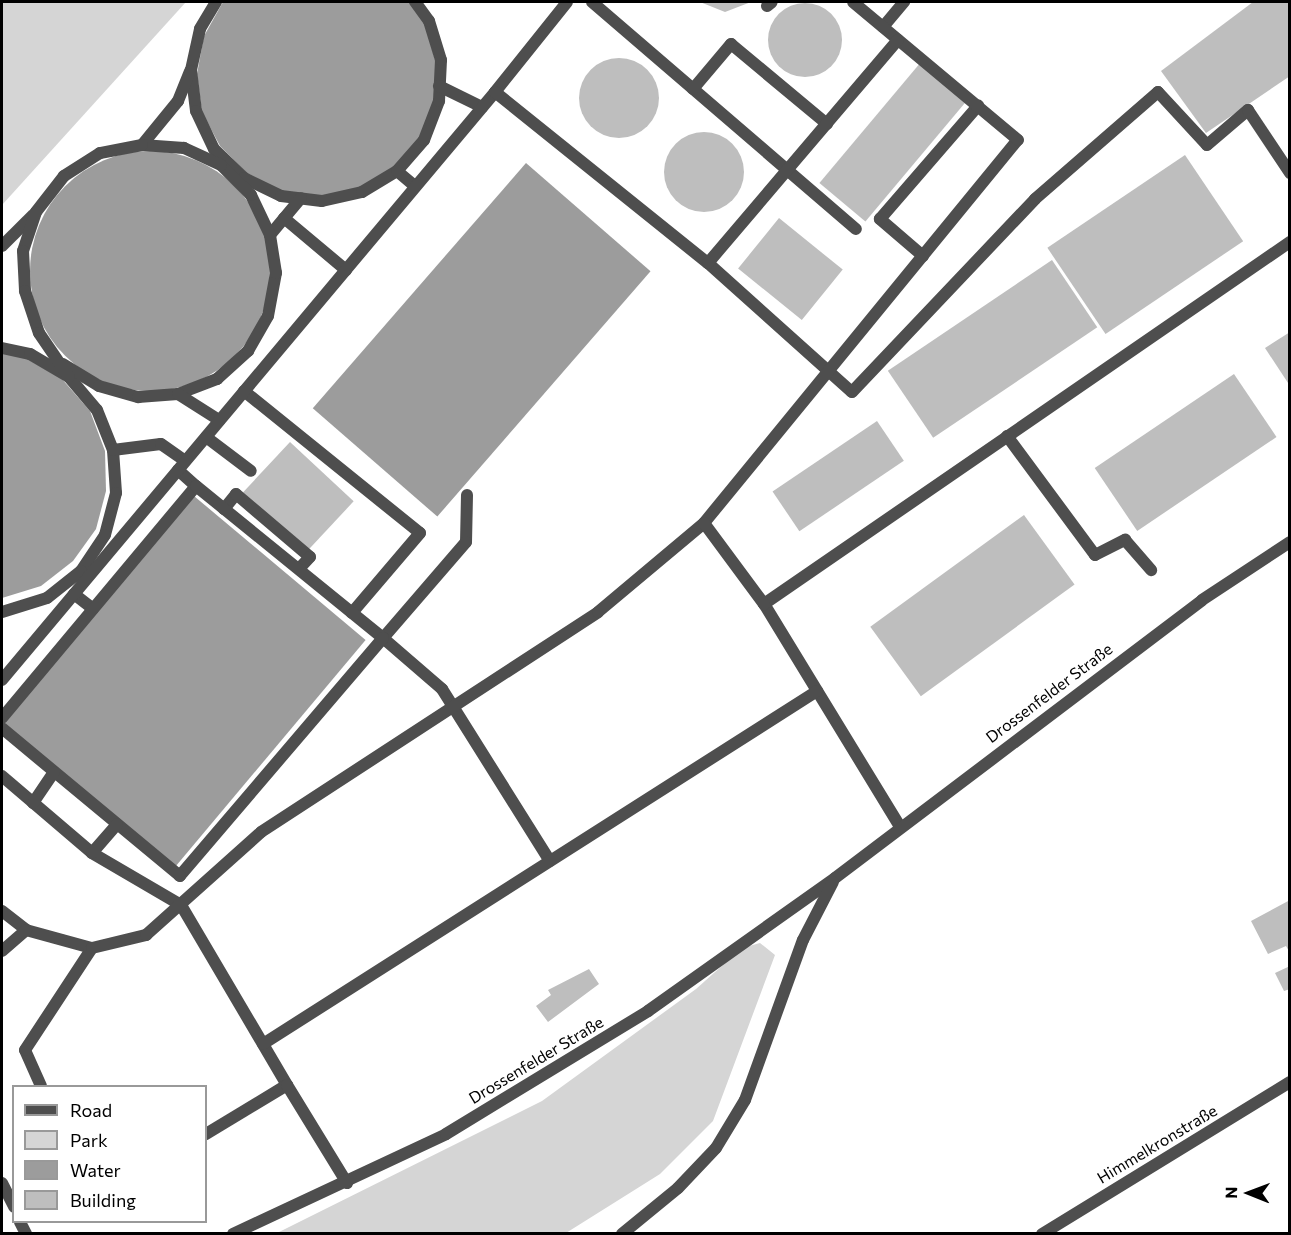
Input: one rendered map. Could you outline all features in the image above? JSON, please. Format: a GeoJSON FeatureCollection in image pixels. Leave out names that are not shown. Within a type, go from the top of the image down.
{"type":"FeatureCollection","features":[{"type":"Feature","properties":{"kind":"street"},"geometry":{"type":"LineString","coordinates":[[142,145],[178,100],[191,70],[200,29],[216,2]]}},
{"type":"Feature","properties":{"kind":"street"},"geometry":{"type":"LineString","coordinates":[[214,149],[244,178],[301,198],[322,201],[362,192],[397,171],[424,140],[439,86],[441,60],[429,21],[415,2]]}},
{"type":"Feature","properties":{"kind":"street"},"geometry":{"type":"LineString","coordinates":[[2,612],[47,598],[84,574],[182,466],[495,92],[567,2]]}},
{"type":"Feature","properties":{"kind":"street"},"geometry":{"type":"LineString","coordinates":[[592,2],[856,229]]}},
{"type":"Feature","properties":{"kind":"street"},"geometry":{"type":"LineString","coordinates":[[2,911],[26,930],[92,948],[146,935],[261,832],[453,709],[598,612],[704,523],[1018,140],[853,2]]}},
{"type":"Feature","properties":{"kind":"street"},"geometry":{"type":"LineString","coordinates":[[883,27],[904,2]]}},
{"type":"Feature","properties":{"kind":"street"},"geometry":{"type":"LineString","coordinates":[[708,263],[898,40]]}},
{"type":"Feature","properties":{"kind":"street"},"geometry":{"type":"LineString","coordinates":[[693,89],[731,44],[826,124]]}},
{"type":"Feature","properties":{"kind":"street"},"geometry":{"type":"LineString","coordinates":[[191,70],[196,111],[221,165]]}},
{"type":"Feature","properties":{"kind":"street"},"geometry":{"type":"LineString","coordinates":[[439,86],[482,107]]}},
{"type":"Feature","properties":{"kind":"street"},"geometry":{"type":"LineString","coordinates":[[495,92],[708,263],[852,392],[1035,199],[1158,92],[1207,145],[1248,110],[1290,173]]}},
{"type":"Feature","properties":{"kind":"street"},"geometry":{"type":"LineString","coordinates":[[923,255],[880,219],[978,106]]}},
{"type":"Feature","properties":{"kind":"street"},"geometry":{"type":"LineString","coordinates":[[2,246],[36,212],[64,176],[100,153],[142,145],[184,148],[221,165],[251,195],[270,235],[276,273],[268,316],[248,351],[217,379],[178,393],[138,396],[99,386],[63,364]]}},
{"type":"Feature","properties":{"kind":"street"},"geometry":{"type":"LineString","coordinates":[[397,171],[416,186]]}},
{"type":"Feature","properties":{"kind":"street"},"geometry":{"type":"LineString","coordinates":[[270,235],[301,198]]}},
{"type":"Feature","properties":{"kind":"street"},"geometry":{"type":"LineString","coordinates":[[2,680],[74,594],[105,535],[116,493],[113,450],[97,410],[69,377],[63,364],[39,333],[25,291],[23,251],[36,212]]}},
{"type":"Feature","properties":{"kind":"street"},"geometry":{"type":"LineString","coordinates":[[284,218],[346,270]]}},
{"type":"Feature","properties":{"kind":"street"},"geometry":{"type":"LineString","coordinates":[[764,604],[1290,242]]}},
{"type":"Feature","properties":{"kind":"street"},"geometry":{"type":"LineString","coordinates":[[2,348],[30,354],[69,377]]}},
{"type":"Feature","properties":{"kind":"street"},"geometry":{"type":"LineString","coordinates":[[248,351],[266,365]]}},
{"type":"Feature","properties":{"kind":"street"},"geometry":{"type":"LineString","coordinates":[[244,391],[420,533],[352,613]]}},
{"type":"Feature","properties":{"kind":"street"},"geometry":{"type":"LineString","coordinates":[[178,393],[219,420]]}},
{"type":"Feature","properties":{"kind":"street"},"geometry":{"type":"LineString","coordinates":[[1007,436],[1095,555],[1125,540],[1151,570]]}},
{"type":"Feature","properties":{"kind":"street"},"geometry":{"type":"LineString","coordinates":[[206,437],[251,471]]}},
{"type":"Feature","properties":{"kind":"street"},"geometry":{"type":"LineString","coordinates":[[113,450],[160,444],[182,466],[196,486],[442,689],[550,861]]}},
{"type":"Feature","properties":{"kind":"street"},"geometry":{"type":"LineString","coordinates":[[2,718],[196,486]]}},
{"type":"Feature","properties":{"kind":"street"},"geometry":{"type":"LineString","coordinates":[[224,509],[236,494],[310,557],[298,569]]}},
{"type":"Feature","properties":{"kind":"street"},"geometry":{"type":"LineString","coordinates":[[2,728],[180,876],[466,542],[467,495]]}},
{"type":"Feature","properties":{"kind":"street"},"geometry":{"type":"LineString","coordinates":[[704,523],[764,604],[899,825]]}},
{"type":"Feature","properties":{"kind":"street","name":"Drossenfelder Straße"},"geometry":{"type":"LineString","coordinates":[[233,1233],[347,1183],[446,1134],[569,1061],[835,878],[899,825],[1202,600],[1290,543]]}},
{"type":"Feature","properties":{"kind":"street"},"geometry":{"type":"LineString","coordinates":[[74,594],[93,609]]}},
{"type":"Feature","properties":{"kind":"street"},"geometry":{"type":"LineString","coordinates":[[263,1044],[817,691]]}},
{"type":"Feature","properties":{"kind":"street"},"geometry":{"type":"LineString","coordinates":[[33,802],[54,772]]}},
{"type":"Feature","properties":{"kind":"street"},"geometry":{"type":"LineString","coordinates":[[2,776],[92,852],[181,905],[347,1183]]}},
{"type":"Feature","properties":{"kind":"street"},"geometry":{"type":"LineString","coordinates":[[92,852],[117,824]]}},
{"type":"Feature","properties":{"kind":"street","name":"Drossenfelder Straße"},"geometry":{"type":"LineString","coordinates":[[622,1233],[701,1164],[745,1100],[803,940],[835,878]]}},
{"type":"Feature","properties":{"kind":"street"},"geometry":{"type":"LineString","coordinates":[[2,951],[26,930]]}},
{"type":"Feature","properties":{"kind":"street"},"geometry":{"type":"LineString","coordinates":[[41,1085],[25,1050],[92,948]]}},
{"type":"Feature","properties":{"kind":"street","name":"Himmelkronstraße"},"geometry":{"type":"LineString","coordinates":[[1041,1233],[1290,1082]]}},
{"type":"Feature","properties":{"kind":"street"},"geometry":{"type":"LineString","coordinates":[[207,1133],[287,1085]]}},
{"type":"Feature","properties":{"kind":"street"},"geometry":{"type":"LineString","coordinates":[[2,1183],[12,1203]]}},
{"type":"Feature","properties":{"kind":"green space"},"geometry":{"type":"Polygon","coordinates":[[[2,2],[186,2],[2,205],[2,2]]]}},
{"type":"Feature","properties":{"kind":"green space"},"geometry":{"type":"Polygon","coordinates":[[[760,943],[775,955],[713,1121],[660,1174],[566,1233],[275,1234],[542,1101],[696,989],[742,948],[760,943]]]}},
{"type":"Feature","properties":{"kind":"water"},"geometry":{"type":"Polygon","coordinates":[[[223,2],[409,2],[425,24],[436,63],[434,103],[418,140],[391,170],[357,189],[320,196],[281,191],[247,173],[220,146],[202,112],[197,74],[204,36],[223,2]]]}},
{"type":"Feature","properties":{"kind":"water"},"geometry":{"type":"Polygon","coordinates":[[[150,151],[173,153],[196,160],[217,171],[235,186],[250,204],[261,225],[268,248],[270,271],[268,294],[261,317],[250,338],[235,356],[217,371],[196,382],[173,389],[150,391],[127,389],[104,382],[83,371],[65,356],[50,338],[39,317],[32,294],[30,271],[32,248],[39,225],[50,204],[65,186],[83,171],[104,160],[127,153],[150,151]]]}},
{"type":"Feature","properties":{"kind":"water"},"geometry":{"type":"Polygon","coordinates":[[[526,163],[651,271],[437,517],[313,408],[526,163]]]}},
{"type":"Feature","properties":{"kind":"water"},"geometry":{"type":"Polygon","coordinates":[[[2,353],[26,358],[62,379],[90,411],[105,451],[106,491],[96,529],[73,561],[41,586],[2,598],[2,353]]]}},
{"type":"Feature","properties":{"kind":"water"},"geometry":{"type":"Polygon","coordinates":[[[194,496],[366,640],[175,867],[3,724],[194,496]]]}},
{"type":"Feature","properties":{"kind":"building"},"geometry":{"type":"Polygon","coordinates":[[[700,2],[751,2],[725,12],[700,2]]]}},
{"type":"Feature","properties":{"kind":"building"},"geometry":{"type":"Polygon","coordinates":[[[1253,2],[1290,2],[1290,76],[1206,133],[1161,71],[1253,2]]]}},
{"type":"Feature","properties":{"kind":"building"},"geometry":{"type":"Polygon","coordinates":[[[798,3],[812,3],[826,9],[836,19],[842,33],[842,47],[836,61],[826,71],[812,77],[798,77],[784,71],[774,61],[768,47],[768,33],[774,19],[784,9],[798,3]]]}},
{"type":"Feature","properties":{"kind":"building"},"geometry":{"type":"Polygon","coordinates":[[[619,58],[634,61],[647,70],[656,83],[659,98],[656,113],[647,126],[634,135],[619,138],[604,135],[591,126],[582,113],[579,98],[582,83],[591,70],[604,61],[619,58]]]}},
{"type":"Feature","properties":{"kind":"building"},"geometry":{"type":"Polygon","coordinates":[[[921,62],[967,101],[865,222],[819,183],[921,62]]]}},
{"type":"Feature","properties":{"kind":"building"},"geometry":{"type":"Polygon","coordinates":[[[704,132],[719,135],[732,144],[741,157],[744,172],[741,187],[732,200],[719,209],[704,212],[689,209],[676,200],[667,187],[664,172],[667,157],[676,144],[689,135],[704,132]]]}},
{"type":"Feature","properties":{"kind":"building"},"geometry":{"type":"Polygon","coordinates":[[[1185,155],[1243,241],[1106,334],[1047,248],[1185,155]]]}},
{"type":"Feature","properties":{"kind":"building"},"geometry":{"type":"Polygon","coordinates":[[[779,218],[843,270],[802,320],[738,269],[779,218]]]}},
{"type":"Feature","properties":{"kind":"building"},"geometry":{"type":"Polygon","coordinates":[[[1052,260],[1097,327],[933,438],[888,371],[1052,260]]]}},
{"type":"Feature","properties":{"kind":"building"},"geometry":{"type":"Polygon","coordinates":[[[1290,332],[1290,386],[1265,348],[1290,332]]]}},
{"type":"Feature","properties":{"kind":"building"},"geometry":{"type":"Polygon","coordinates":[[[1234,374],[1276,437],[1137,531],[1095,468],[1234,374]]]}},
{"type":"Feature","properties":{"kind":"building"},"geometry":{"type":"Polygon","coordinates":[[[877,421],[904,461],[799,531],[773,491],[877,421]]]}},
{"type":"Feature","properties":{"kind":"building"},"geometry":{"type":"Polygon","coordinates":[[[290,442],[354,501],[307,552],[243,492],[290,442]]]}},
{"type":"Feature","properties":{"kind":"building"},"geometry":{"type":"Polygon","coordinates":[[[1024,515],[1075,585],[921,696],[870,627],[1024,515]]]}},
{"type":"Feature","properties":{"kind":"building"},"geometry":{"type":"Polygon","coordinates":[[[1290,900],[1290,953],[1286,946],[1268,954],[1251,921],[1290,900]]]}},
{"type":"Feature","properties":{"kind":"building"},"geometry":{"type":"Polygon","coordinates":[[[1290,966],[1290,989],[1284,991],[1275,973],[1290,966]]]}},
{"type":"Feature","properties":{"kind":"building"},"geometry":{"type":"Polygon","coordinates":[[[589,969],[599,984],[548,1022],[536,1006],[551,995],[548,990],[589,969]]]}}]}
